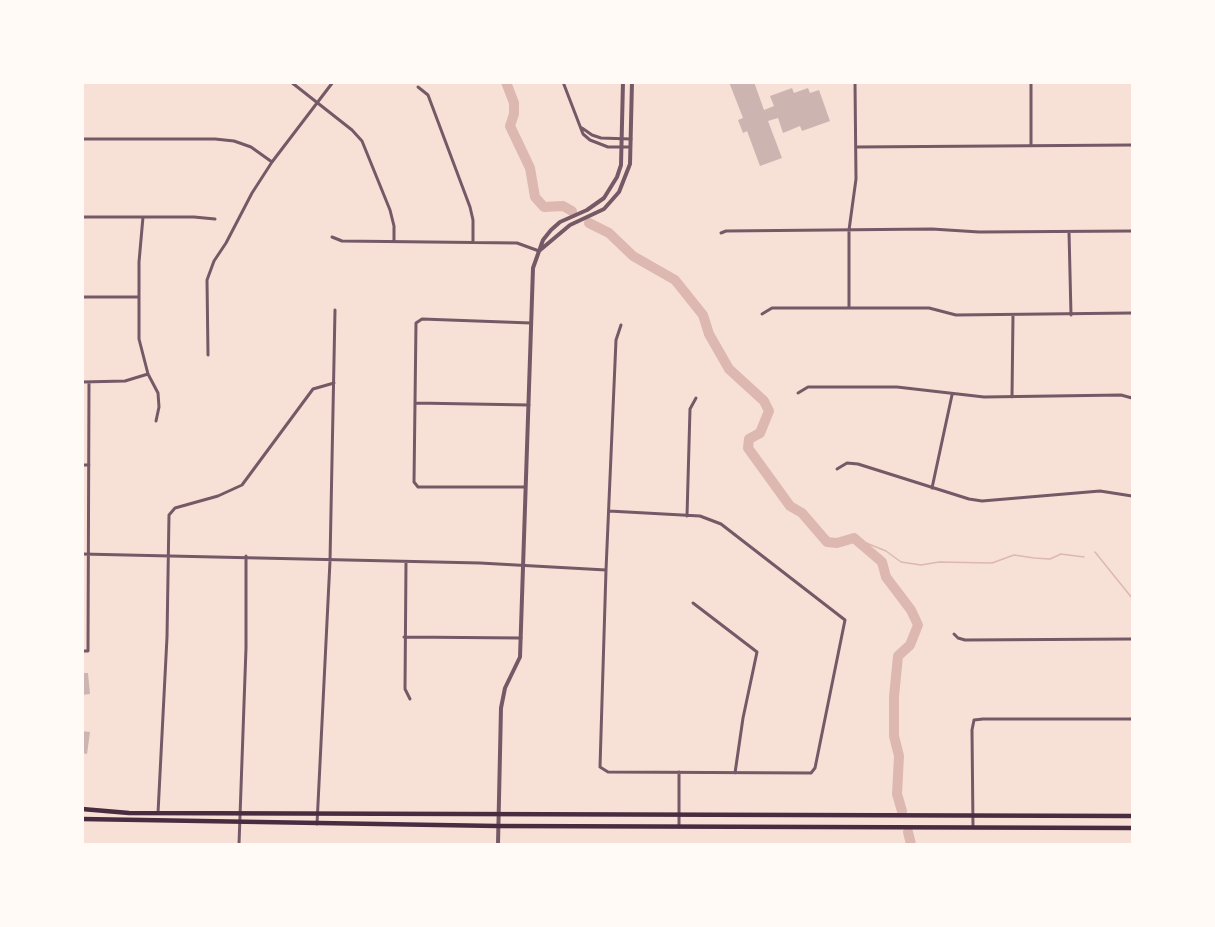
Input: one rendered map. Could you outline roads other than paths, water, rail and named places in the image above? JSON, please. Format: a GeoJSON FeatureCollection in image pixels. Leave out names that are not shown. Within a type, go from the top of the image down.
{"type":"FeatureCollection","features":[{"type":"Feature","properties":{"kind":"main road"},"geometry":{"type":"LineString","coordinates":[[82,809],[129,813],[1132,816]]}},
{"type":"Feature","properties":{"kind":"main road"},"geometry":{"type":"LineString","coordinates":[[1061,816],[1061,829]]}},
{"type":"Feature","properties":{"kind":"main road"},"geometry":{"type":"LineString","coordinates":[[82,819],[497,826],[1132,828]]}},
{"type":"Feature","properties":{"kind":"street"},"geometry":{"type":"LineString","coordinates":[[291,82],[352,130],[362,141],[390,210],[394,226],[394,241]]}},
{"type":"Feature","properties":{"kind":"street"},"geometry":{"type":"LineString","coordinates":[[208,355],[207,280],[214,261],[272,162],[333,82]]}},
{"type":"Feature","properties":{"kind":"street"},"geometry":{"type":"LineString","coordinates":[[564,82],[583,134],[599,145],[631,147]]}},
{"type":"Feature","properties":{"kind":"street"},"geometry":{"type":"LineString","coordinates":[[498,844],[501,706],[505,688],[520,657],[532,275],[545,236],[566,218],[592,206],[609,191],[621,165],[623,82]]}},
{"type":"Feature","properties":{"kind":"street"},"geometry":{"type":"LineString","coordinates":[[539,251],[567,228],[594,215],[612,202],[625,180],[630,164],[632,82]]}},
{"type":"Feature","properties":{"kind":"street"},"geometry":{"type":"LineString","coordinates":[[849,308],[849,230],[854,202],[856,147],[855,82]]}},
{"type":"Feature","properties":{"kind":"street"},"geometry":{"type":"LineString","coordinates":[[1031,82],[1031,145]]}},
{"type":"Feature","properties":{"kind":"street"},"geometry":{"type":"LineString","coordinates":[[418,87],[428,95],[470,207],[473,220],[473,242]]}},
{"type":"Feature","properties":{"kind":"street"},"geometry":{"type":"LineString","coordinates":[[580,127],[601,138],[631,139]]}},
{"type":"Feature","properties":{"kind":"street"},"geometry":{"type":"LineString","coordinates":[[82,139],[234,141],[251,147],[272,162]]}},
{"type":"Feature","properties":{"kind":"street"},"geometry":{"type":"LineString","coordinates":[[856,147],[1132,145]]}},
{"type":"Feature","properties":{"kind":"street"},"geometry":{"type":"LineString","coordinates":[[82,217],[215,219]]}},
{"type":"Feature","properties":{"kind":"street"},"geometry":{"type":"LineString","coordinates":[[143,217],[139,262],[139,339],[148,374],[158,393],[159,407],[156,421]]}},
{"type":"Feature","properties":{"kind":"street"},"geometry":{"type":"LineString","coordinates":[[721,233],[726,231],[849,230],[1132,231]]}},
{"type":"Feature","properties":{"kind":"street"},"geometry":{"type":"LineString","coordinates":[[1069,232],[1071,315]]}},
{"type":"Feature","properties":{"kind":"street"},"geometry":{"type":"LineString","coordinates":[[332,237],[342,241],[517,243],[539,251]]}},
{"type":"Feature","properties":{"kind":"street"},"geometry":{"type":"LineString","coordinates":[[82,297],[139,297]]}},
{"type":"Feature","properties":{"kind":"street"},"geometry":{"type":"LineString","coordinates":[[762,314],[772,308],[929,308],[956,315],[1132,314]]}},
{"type":"Feature","properties":{"kind":"street"},"geometry":{"type":"LineString","coordinates":[[317,824],[330,561],[335,310]]}},
{"type":"Feature","properties":{"kind":"street"},"geometry":{"type":"LineString","coordinates":[[1012,397],[1013,315]]}},
{"type":"Feature","properties":{"kind":"street"},"geometry":{"type":"LineString","coordinates":[[526,487],[418,487],[414,476],[416,323],[422,319],[531,324]]}},
{"type":"Feature","properties":{"kind":"street"},"geometry":{"type":"LineString","coordinates":[[609,512],[700,516],[721,524],[844,620],[815,768],[811,773],[608,772],[600,767],[606,570],[616,340],[621,325]]}},
{"type":"Feature","properties":{"kind":"street"},"geometry":{"type":"LineString","coordinates":[[82,382],[125,381],[148,374]]}},
{"type":"Feature","properties":{"kind":"street"},"geometry":{"type":"LineString","coordinates":[[82,651],[88,651],[89,382]]}},
{"type":"Feature","properties":{"kind":"street"},"geometry":{"type":"LineString","coordinates":[[158,822],[167,637],[169,515],[175,508],[224,494],[242,486],[312,389],[334,383]]}},
{"type":"Feature","properties":{"kind":"street"},"geometry":{"type":"LineString","coordinates":[[798,393],[808,387],[887,386],[984,398],[1121,395],[1132,398]]}},
{"type":"Feature","properties":{"kind":"street"},"geometry":{"type":"LineString","coordinates":[[932,488],[952,394]]}},
{"type":"Feature","properties":{"kind":"street"},"geometry":{"type":"LineString","coordinates":[[687,516],[690,409],[696,398]]}},
{"type":"Feature","properties":{"kind":"street"},"geometry":{"type":"LineString","coordinates":[[415,403],[529,405]]}},
{"type":"Feature","properties":{"kind":"street"},"geometry":{"type":"LineString","coordinates":[[837,469],[847,463],[858,464],[932,488],[982,501],[1100,491],[1132,496]]}},
{"type":"Feature","properties":{"kind":"street"},"geometry":{"type":"LineString","coordinates":[[82,465],[89,465]]}},
{"type":"Feature","properties":{"kind":"street"},"geometry":{"type":"LineString","coordinates":[[82,554],[246,556],[330,561],[524,565],[606,570]]}},
{"type":"Feature","properties":{"kind":"street"},"geometry":{"type":"LineString","coordinates":[[239,844],[246,648],[246,556]]}},
{"type":"Feature","properties":{"kind":"street"},"geometry":{"type":"LineString","coordinates":[[406,562],[405,689],[410,699]]}},
{"type":"Feature","properties":{"kind":"street"},"geometry":{"type":"LineString","coordinates":[[693,603],[757,652],[742,718],[735,773]]}},
{"type":"Feature","properties":{"kind":"street"},"geometry":{"type":"LineString","coordinates":[[954,634],[965,640],[1132,639]]}},
{"type":"Feature","properties":{"kind":"street"},"geometry":{"type":"LineString","coordinates":[[404,637],[521,638]]}},
{"type":"Feature","properties":{"kind":"street"},"geometry":{"type":"LineString","coordinates":[[974,829],[972,730],[975,720],[983,718],[1132,719]]}},
{"type":"Feature","properties":{"kind":"street"},"geometry":{"type":"LineString","coordinates":[[679,772],[679,826]]}},
{"type":"Feature","properties":{"kind":"waterway"},"geometry":{"type":"LineString","coordinates":[[506,82],[514,103],[514,114],[510,126],[530,168],[535,197],[544,207],[563,206],[572,211]]}},
{"type":"Feature","properties":{"kind":"waterway"},"geometry":{"type":"LineString","coordinates":[[589,223],[609,233],[633,256],[675,280],[703,315],[709,334],[729,369],[764,401],[769,411],[760,433],[749,439],[748,448],[790,506],[802,513],[827,542],[837,543],[854,538],[882,562],[886,577],[911,610],[918,625],[910,645],[898,656],[894,697],[894,736],[899,756],[897,794],[902,811]]}},
{"type":"Feature","properties":{"kind":"waterway"},"geometry":{"type":"LineString","coordinates":[[854,538],[886,551],[901,562],[921,565],[939,562],[992,563],[1014,555],[1050,559],[1061,554],[1084,557]]}},
{"type":"Feature","properties":{"kind":"waterway"},"geometry":{"type":"LineString","coordinates":[[1095,552],[1132,598]]}},
{"type":"Feature","properties":{"kind":"waterway"},"geometry":{"type":"LineString","coordinates":[[908,832],[911,844]]}}]}
